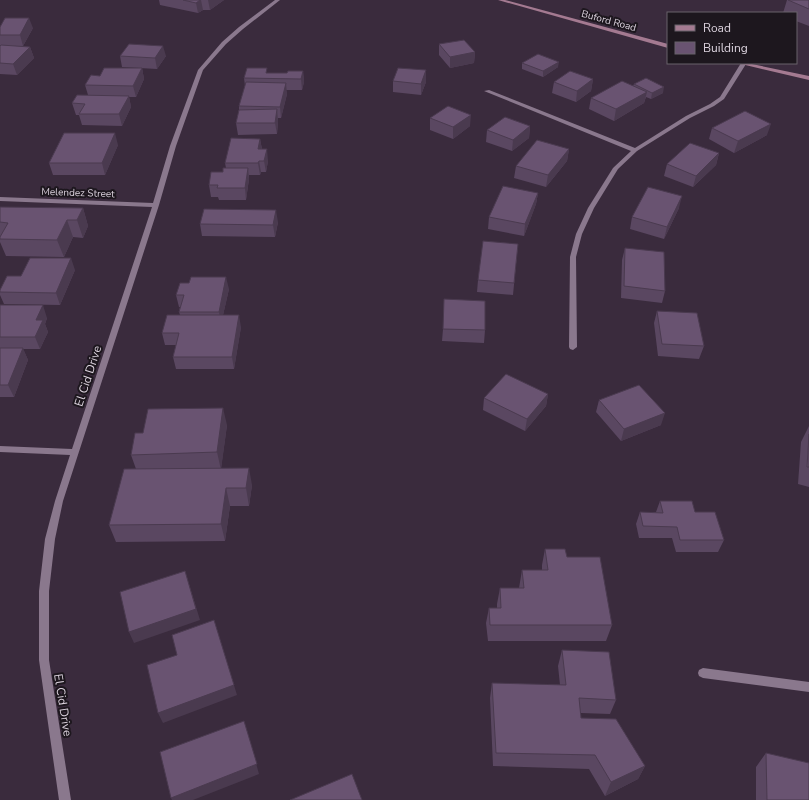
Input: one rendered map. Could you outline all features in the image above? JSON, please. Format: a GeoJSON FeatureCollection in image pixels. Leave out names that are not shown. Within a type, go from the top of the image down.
{"type":"FeatureCollection","features":[{"type":"Feature","properties":{"kind":"street","name":"El Cid Drive"},"geometry":{"type":"LineString","coordinates":[[65,800],[44,660],[44,591],[50,538],[59,501],[156,205],[173,146],[201,70],[230,38],[278,0]]}},
{"type":"Feature","properties":{"kind":"street","name":"Buford Road"},"geometry":{"type":"LineString","coordinates":[[500,0],[667,46]]}},
{"type":"Feature","properties":{"kind":"street"},"geometry":{"type":"LineString","coordinates":[[573,347],[572,257],[579,234],[592,208],[616,168],[634,150],[722,98],[740,64]]}},
{"type":"Feature","properties":{"kind":"street"},"geometry":{"type":"LineString","coordinates":[[746,64],[809,78]]}},
{"type":"Feature","properties":{"kind":"street"},"geometry":{"type":"LineString","coordinates":[[487,91],[634,150]]}},
{"type":"Feature","properties":{"kind":"street","name":"Melendez Street"},"geometry":{"type":"LineString","coordinates":[[0,199],[156,205]]}},
{"type":"Feature","properties":{"kind":"street"},"geometry":{"type":"LineString","coordinates":[[0,449],[76,452]]}},
{"type":"Feature","properties":{"kind":"street"},"geometry":{"type":"LineString","coordinates":[[703,673],[809,687]]}},
{"type":"Feature","properties":{"kind":"building"},"geometry":{"type":"Polygon","coordinates":[[[183,0],[200,0],[196,3],[183,0]]]}},
{"type":"Feature","properties":{"kind":"building"},"geometry":{"type":"Polygon","coordinates":[[[788,0],[809,0],[809,9],[788,0]]]}},
{"type":"Feature","properties":{"kind":"building"},"geometry":{"type":"Polygon","coordinates":[[[5,18],[29,18],[20,35],[0,35],[0,27],[5,18]]]}},
{"type":"Feature","properties":{"kind":"building"},"geometry":{"type":"Polygon","coordinates":[[[464,40],[475,52],[450,57],[439,44],[464,40]]]}},
{"type":"Feature","properties":{"kind":"building"},"geometry":{"type":"Polygon","coordinates":[[[129,44],[163,46],[155,58],[120,56],[129,44]]]}},
{"type":"Feature","properties":{"kind":"building"},"geometry":{"type":"Polygon","coordinates":[[[1,45],[30,47],[13,64],[0,63],[1,45]]]}},
{"type":"Feature","properties":{"kind":"building"},"geometry":{"type":"Polygon","coordinates":[[[538,54],[559,62],[543,71],[522,63],[538,54]]]}},
{"type":"Feature","properties":{"kind":"building"},"geometry":{"type":"Polygon","coordinates":[[[104,68],[142,68],[133,86],[85,85],[91,75],[100,76],[104,68]]]}},
{"type":"Feature","properties":{"kind":"building"},"geometry":{"type":"Polygon","coordinates":[[[247,68],[267,68],[266,73],[303,71],[301,79],[244,78],[247,68]]]}},
{"type":"Feature","properties":{"kind":"building"},"geometry":{"type":"Polygon","coordinates":[[[398,68],[426,70],[421,84],[393,81],[398,68]]]}},
{"type":"Feature","properties":{"kind":"building"},"geometry":{"type":"Polygon","coordinates":[[[570,71],[593,79],[577,91],[554,82],[570,71]]]}},
{"type":"Feature","properties":{"kind":"building"},"geometry":{"type":"Polygon","coordinates":[[[646,78],[664,87],[652,93],[634,84],[646,78]]]}},
{"type":"Feature","properties":{"kind":"building"},"geometry":{"type":"Polygon","coordinates":[[[622,81],[647,92],[616,109],[591,98],[622,81]]]}},
{"type":"Feature","properties":{"kind":"building"},"geometry":{"type":"Polygon","coordinates":[[[246,82],[286,83],[280,107],[239,106],[246,82]]]}},
{"type":"Feature","properties":{"kind":"building"},"geometry":{"type":"Polygon","coordinates":[[[77,95],[129,96],[119,114],[79,114],[85,104],[72,103],[77,95]]]}},
{"type":"Feature","properties":{"kind":"building"},"geometry":{"type":"Polygon","coordinates":[[[448,106],[471,115],[453,127],[430,118],[448,106]]]}},
{"type":"Feature","properties":{"kind":"building"},"geometry":{"type":"Polygon","coordinates":[[[277,109],[275,123],[236,123],[239,110],[277,109]]]}},
{"type":"Feature","properties":{"kind":"building"},"geometry":{"type":"Polygon","coordinates":[[[745,111],[771,124],[738,141],[712,128],[745,111]]]}},
{"type":"Feature","properties":{"kind":"building"},"geometry":{"type":"Polygon","coordinates":[[[505,117],[530,126],[513,140],[487,130],[505,117]]]}},
{"type":"Feature","properties":{"kind":"building"},"geometry":{"type":"Polygon","coordinates":[[[64,133],[115,133],[102,163],[49,163],[64,133]]]}},
{"type":"Feature","properties":{"kind":"building"},"geometry":{"type":"Polygon","coordinates":[[[231,138],[260,139],[258,149],[267,149],[264,161],[259,161],[258,163],[225,163],[231,138]]]}},
{"type":"Feature","properties":{"kind":"building"},"geometry":{"type":"Polygon","coordinates":[[[537,140],[569,149],[548,175],[516,166],[537,140]]]}},
{"type":"Feature","properties":{"kind":"building"},"geometry":{"type":"Polygon","coordinates":[[[690,143],[719,153],[696,176],[667,164],[690,143]]]}},
{"type":"Feature","properties":{"kind":"building"},"geometry":{"type":"Polygon","coordinates":[[[223,168],[248,168],[245,188],[217,188],[218,185],[209,185],[211,172],[223,172],[223,168]]]}},
{"type":"Feature","properties":{"kind":"building"},"geometry":{"type":"Polygon","coordinates":[[[503,186],[538,193],[525,224],[489,217],[503,186]]]}},
{"type":"Feature","properties":{"kind":"building"},"geometry":{"type":"Polygon","coordinates":[[[648,187],[682,196],[667,227],[632,217],[648,187]]]}},
{"type":"Feature","properties":{"kind":"building"},"geometry":{"type":"Polygon","coordinates":[[[0,207],[83,208],[77,220],[67,220],[57,240],[0,239],[8,223],[0,222],[0,207]]]}},
{"type":"Feature","properties":{"kind":"building"},"geometry":{"type":"Polygon","coordinates":[[[204,209],[276,210],[273,225],[200,224],[204,209]]]}},
{"type":"Feature","properties":{"kind":"building"},"geometry":{"type":"Polygon","coordinates":[[[483,241],[518,244],[514,283],[478,280],[483,241]]]}},
{"type":"Feature","properties":{"kind":"building"},"geometry":{"type":"Polygon","coordinates":[[[625,248],[664,252],[665,291],[624,286],[625,248]]]}},
{"type":"Feature","properties":{"kind":"building"},"geometry":{"type":"Polygon","coordinates":[[[30,258],[71,258],[56,293],[0,292],[7,276],[21,276],[30,258]]]}},
{"type":"Feature","properties":{"kind":"building"},"geometry":{"type":"Polygon","coordinates":[[[191,277],[226,277],[219,312],[179,312],[184,295],[176,295],[180,283],[189,283],[191,277]]]}},
{"type":"Feature","properties":{"kind":"building"},"geometry":{"type":"Polygon","coordinates":[[[444,299],[485,301],[485,330],[443,329],[444,299]]]}},
{"type":"Feature","properties":{"kind":"building"},"geometry":{"type":"Polygon","coordinates":[[[0,305],[43,305],[36,320],[43,320],[35,337],[0,337],[0,305]]]}},
{"type":"Feature","properties":{"kind":"building"},"geometry":{"type":"Polygon","coordinates":[[[657,311],[697,313],[704,346],[662,344],[657,311]]]}},
{"type":"Feature","properties":{"kind":"building"},"geometry":{"type":"Polygon","coordinates":[[[167,315],[239,315],[232,357],[173,357],[179,333],[162,333],[167,315]]]}},
{"type":"Feature","properties":{"kind":"building"},"geometry":{"type":"Polygon","coordinates":[[[0,348],[23,348],[8,385],[0,385],[0,348]]]}},
{"type":"Feature","properties":{"kind":"building"},"geometry":{"type":"Polygon","coordinates":[[[506,374],[548,394],[527,419],[484,398],[506,374]]]}},
{"type":"Feature","properties":{"kind":"building"},"geometry":{"type":"Polygon","coordinates":[[[639,385],[665,413],[624,429],[599,400],[639,385]]]}},
{"type":"Feature","properties":{"kind":"building"},"geometry":{"type":"Polygon","coordinates":[[[223,408],[217,452],[131,455],[135,433],[143,433],[148,409],[223,408]]]}},
{"type":"Feature","properties":{"kind":"building"},"geometry":{"type":"Polygon","coordinates":[[[809,434],[809,467],[807,467],[809,434]]]}},
{"type":"Feature","properties":{"kind":"building"},"geometry":{"type":"Polygon","coordinates":[[[249,468],[246,488],[226,488],[221,524],[109,525],[124,469],[249,468]]]}},
{"type":"Feature","properties":{"kind":"building"},"geometry":{"type":"Polygon","coordinates":[[[660,501],[692,501],[695,512],[715,512],[724,540],[680,540],[677,527],[643,526],[640,512],[663,513],[660,501]]]}},
{"type":"Feature","properties":{"kind":"building"},"geometry":{"type":"Polygon","coordinates":[[[545,549],[565,549],[567,557],[600,557],[612,625],[490,625],[489,608],[501,608],[500,588],[524,588],[522,570],[548,570],[545,549]]]}},
{"type":"Feature","properties":{"kind":"building"},"geometry":{"type":"Polygon","coordinates":[[[185,571],[196,609],[129,632],[120,592],[185,571]]]}},
{"type":"Feature","properties":{"kind":"building"},"geometry":{"type":"Polygon","coordinates":[[[214,620],[234,685],[158,713],[147,665],[177,655],[172,635],[214,620]]]}},
{"type":"Feature","properties":{"kind":"building"},"geometry":{"type":"Polygon","coordinates":[[[562,650],[609,652],[616,700],[579,698],[581,718],[616,719],[645,766],[611,782],[595,755],[496,753],[492,683],[566,685],[562,650]]]}},
{"type":"Feature","properties":{"kind":"building"},"geometry":{"type":"Polygon","coordinates":[[[244,721],[257,764],[171,798],[160,752],[244,721]]]}},
{"type":"Feature","properties":{"kind":"building"},"geometry":{"type":"Polygon","coordinates":[[[766,753],[809,763],[809,800],[767,800],[766,753]]]}},
{"type":"Feature","properties":{"kind":"building"},"geometry":{"type":"Polygon","coordinates":[[[352,774],[362,800],[290,800],[352,774]]]}}]}
